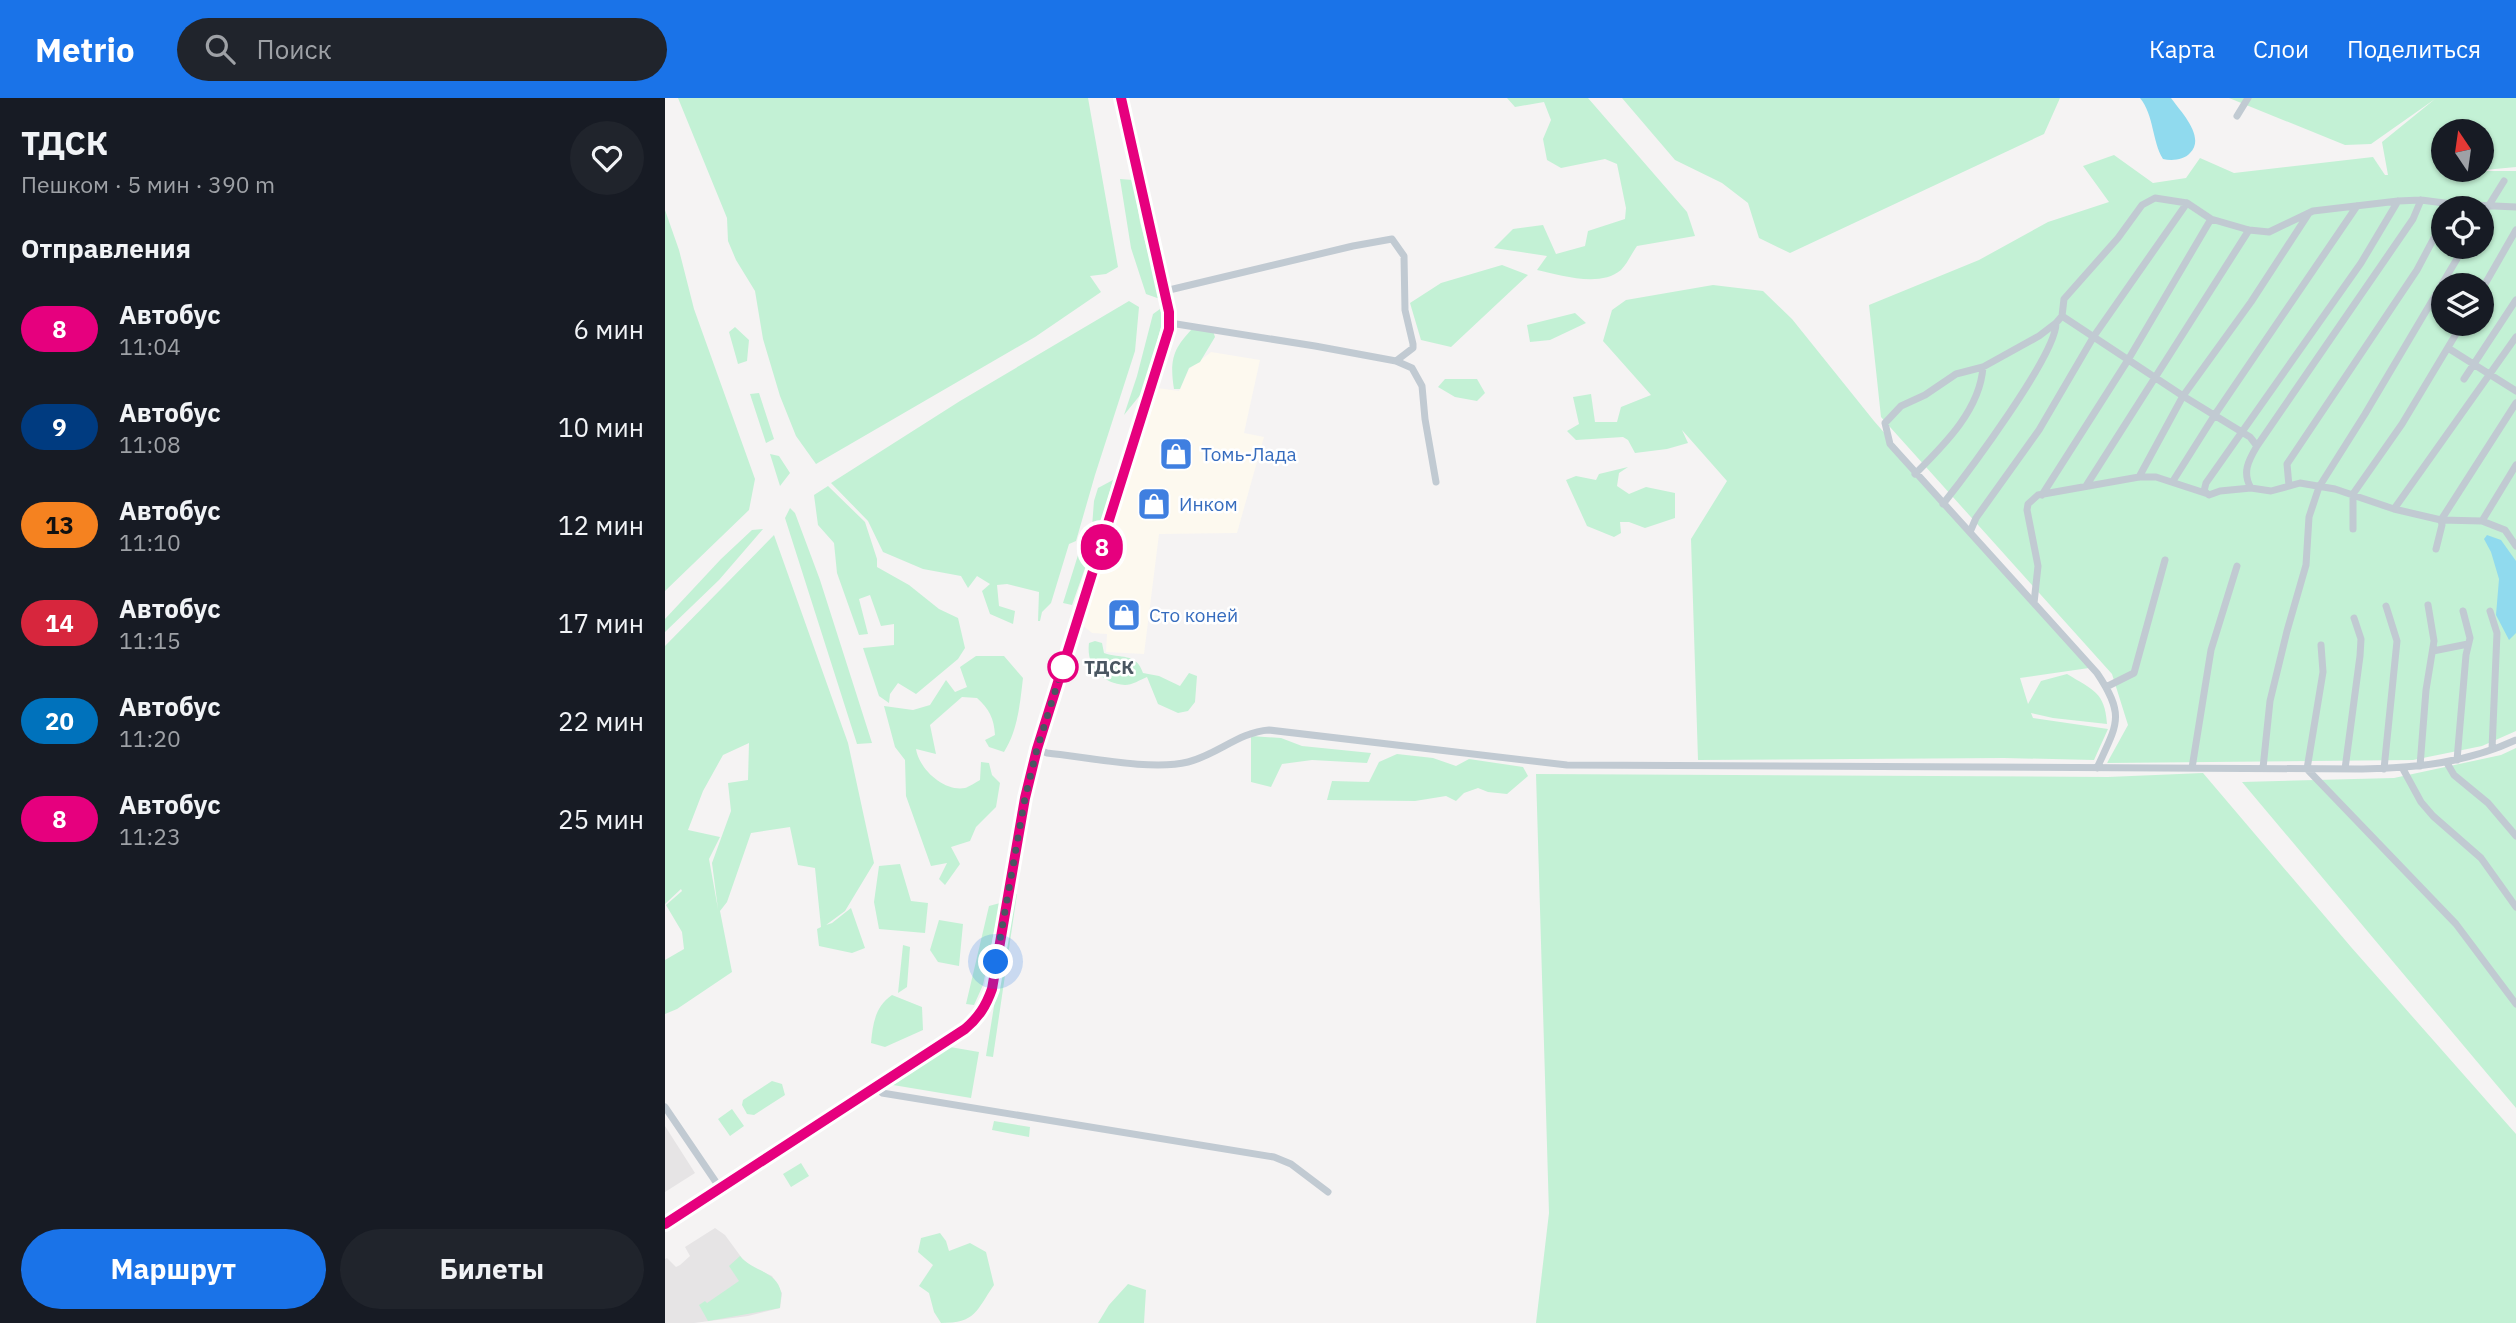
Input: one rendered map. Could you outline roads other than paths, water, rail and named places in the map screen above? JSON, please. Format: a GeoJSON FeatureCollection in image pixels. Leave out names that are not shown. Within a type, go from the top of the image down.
{"type":"FeatureCollection","features":[{"type":"Feature","properties":{"kind":"main road"},"geometry":{"type":"LineString","coordinates":[[665,1224],[965,1029],[979,1017],[986,1005],[992,989],[1025,798],[1037,749],[1166,343],[1170,323],[1121,98]]}},
{"type":"Feature","properties":{"kind":"street"},"geometry":{"type":"LineString","coordinates":[[2237,116],[2248,98]]}},
{"type":"Feature","properties":{"kind":"street"},"geometry":{"type":"LineString","coordinates":[[2494,197],[2504,181]]}},
{"type":"Feature","properties":{"kind":"street"},"geometry":{"type":"LineString","coordinates":[[2097,768],[2117,724],[2116,707],[2106,687],[2034,603],[1889,444],[1885,423],[1901,406],[1925,396],[1956,374],[1983,367],[2039,336],[2056,323],[2062,316],[2064,299],[2118,238],[2142,205],[2155,198],[2186,203],[2211,219],[2249,230],[2269,232],[2313,211],[2397,201],[2431,202]]}},
{"type":"Feature","properties":{"kind":"street"},"geometry":{"type":"LineString","coordinates":[[2251,488],[2246,479],[2247,463],[2257,446],[2413,219],[2421,200]]}},
{"type":"Feature","properties":{"kind":"street"},"geometry":{"type":"LineString","coordinates":[[2209,495],[2204,491],[2206,483],[2361,263],[2397,201]]}},
{"type":"Feature","properties":{"kind":"street"},"geometry":{"type":"LineString","coordinates":[[1970,532],[1976,518],[2039,430],[2094,336],[2186,203]]}},
{"type":"Feature","properties":{"kind":"street"},"geometry":{"type":"LineString","coordinates":[[2494,204],[2516,206]]}},
{"type":"Feature","properties":{"kind":"street"},"geometry":{"type":"LineString","coordinates":[[2173,481],[2357,206]]}},
{"type":"Feature","properties":{"kind":"street"},"geometry":{"type":"LineString","coordinates":[[2139,477],[2183,396],[2313,211]]}},
{"type":"Feature","properties":{"kind":"street"},"geometry":{"type":"LineString","coordinates":[[2042,495],[2128,360],[2211,219]]}},
{"type":"Feature","properties":{"kind":"street"},"geometry":{"type":"LineString","coordinates":[[2086,486],[2249,230]]}},
{"type":"Feature","properties":{"kind":"street"},"geometry":{"type":"LineString","coordinates":[[2491,273],[2516,230]]}},
{"type":"Feature","properties":{"kind":"street"},"geometry":{"type":"LineString","coordinates":[[1165,291],[1392,239],[1404,256],[1405,310],[1413,344],[1413,348],[1396,361]]}},
{"type":"Feature","properties":{"kind":"street"},"geometry":{"type":"LineString","coordinates":[[2289,486],[2287,464],[2417,270],[2431,244]]}},
{"type":"Feature","properties":{"kind":"street"},"geometry":{"type":"LineString","coordinates":[[2263,768],[2270,701],[2306,565],[2309,517],[2319,487],[2457,259]]}},
{"type":"Feature","properties":{"kind":"street"},"geometry":{"type":"LineString","coordinates":[[2464,379],[2516,300]]}},
{"type":"Feature","properties":{"kind":"street"},"geometry":{"type":"LineString","coordinates":[[2062,316],[2214,416],[2241,430],[2254,440],[2257,446]]}},
{"type":"Feature","properties":{"kind":"street"},"geometry":{"type":"LineString","coordinates":[[1170,323],[1396,361],[1412,368],[1422,386],[1436,482]]}},
{"type":"Feature","properties":{"kind":"street"},"geometry":{"type":"LineString","coordinates":[[1944,504],[1969,473],[2045,357],[2056,323]]}},
{"type":"Feature","properties":{"kind":"street"},"geometry":{"type":"LineString","coordinates":[[2353,528],[2353,494],[2402,424],[2455,336]]}},
{"type":"Feature","properties":{"kind":"street"},"geometry":{"type":"LineString","coordinates":[[2395,509],[2516,337]]}},
{"type":"Feature","properties":{"kind":"street"},"geometry":{"type":"LineString","coordinates":[[2448,348],[2516,391]]}},
{"type":"Feature","properties":{"kind":"street"},"geometry":{"type":"LineString","coordinates":[[1915,474],[1946,443],[1971,406],[1982,385],[1983,367]]}},
{"type":"Feature","properties":{"kind":"street"},"geometry":{"type":"LineString","coordinates":[[2436,549],[2441,520],[2516,403]]}},
{"type":"Feature","properties":{"kind":"street"},"geometry":{"type":"LineString","coordinates":[[2482,521],[2516,465]]}},
{"type":"Feature","properties":{"kind":"street"},"geometry":{"type":"LineString","coordinates":[[2034,603],[2038,566],[2027,510],[2032,499],[2139,477],[2173,481],[2177,485],[2209,495],[2220,491],[2251,488],[2271,491],[2300,484],[2319,487],[2353,494],[2395,509],[2441,520],[2482,521],[2505,530],[2516,546]]}},
{"type":"Feature","properties":{"kind":"street"},"geometry":{"type":"LineString","coordinates":[[2509,536],[2516,529]]}},
{"type":"Feature","properties":{"kind":"street"},"geometry":{"type":"LineString","coordinates":[[2106,687],[2134,673],[2165,560]]}},
{"type":"Feature","properties":{"kind":"street"},"geometry":{"type":"LineString","coordinates":[[2192,768],[2211,650],[2237,566]]}},
{"type":"Feature","properties":{"kind":"street"},"geometry":{"type":"LineString","coordinates":[[2420,766],[2426,690],[2434,641],[2427,605]]}},
{"type":"Feature","properties":{"kind":"street"},"geometry":{"type":"LineString","coordinates":[[2383,769],[2397,641],[2386,606]]}},
{"type":"Feature","properties":{"kind":"street"},"geometry":{"type":"LineString","coordinates":[[2457,760],[2470,638],[2463,611]]}},
{"type":"Feature","properties":{"kind":"street"},"geometry":{"type":"LineString","coordinates":[[2490,611],[2497,633],[2491,749]]}},
{"type":"Feature","properties":{"kind":"street"},"geometry":{"type":"LineString","coordinates":[[2345,769],[2360,656],[2361,639],[2354,618]]}},
{"type":"Feature","properties":{"kind":"street"},"geometry":{"type":"LineString","coordinates":[[2433,651],[2468,644]]}},
{"type":"Feature","properties":{"kind":"street"},"geometry":{"type":"LineString","coordinates":[[2307,769],[2323,672],[2321,645]]}},
{"type":"Feature","properties":{"kind":"street"},"geometry":{"type":"LineString","coordinates":[[1037,749],[1047,753],[1145,764],[1170,764],[1198,760],[1248,734],[1269,730],[1567,765],[2403,769],[2448,763],[2515,743]]}},
{"type":"Feature","properties":{"kind":"street"},"geometry":{"type":"LineString","coordinates":[[2448,763],[2454,775],[2488,803],[2516,836]]}},
{"type":"Feature","properties":{"kind":"street"},"geometry":{"type":"LineString","coordinates":[[2307,769],[2456,924],[2516,1004]]}},
{"type":"Feature","properties":{"kind":"street"},"geometry":{"type":"LineString","coordinates":[[2403,769],[2421,802],[2481,858],[2516,907]]}},
{"type":"Feature","properties":{"kind":"street"},"geometry":{"type":"LineString","coordinates":[[877,1085],[883,1093],[1274,1157],[1290,1164],[1328,1192]]}},
{"type":"Feature","properties":{"kind":"street"},"geometry":{"type":"LineString","coordinates":[[665,1107],[720,1188]]}},
{"type":"Feature","properties":{"kind":"water"},"geometry":{"type":"Polygon","coordinates":[[[2140,98],[2171,98],[2194,132],[2194,147],[2190,153],[2178,159],[2163,159],[2148,112],[2140,98]]]}},
{"type":"Feature","properties":{"kind":"water"},"geometry":{"type":"Polygon","coordinates":[[[2487,535],[2501,540],[2516,561],[2516,633],[2509,640],[2496,615],[2499,579],[2484,539],[2487,535]]]}},
{"type":"Feature","properties":{"kind":"place","name":"Томь-Лада"},"geometry":{"type":"Point","coordinates":[1176,454]}},
{"type":"Feature","properties":{"kind":"place","name":"Инком"},"geometry":{"type":"Point","coordinates":[1154,504]}},
{"type":"Feature","properties":{"kind":"place","name":"Сто коней"},"geometry":{"type":"Point","coordinates":[1124,615]}},
{"type":"Feature","properties":{"kind":"place","name":"ТДСК"},"geometry":{"type":"Point","coordinates":[1063,667]}}]}
